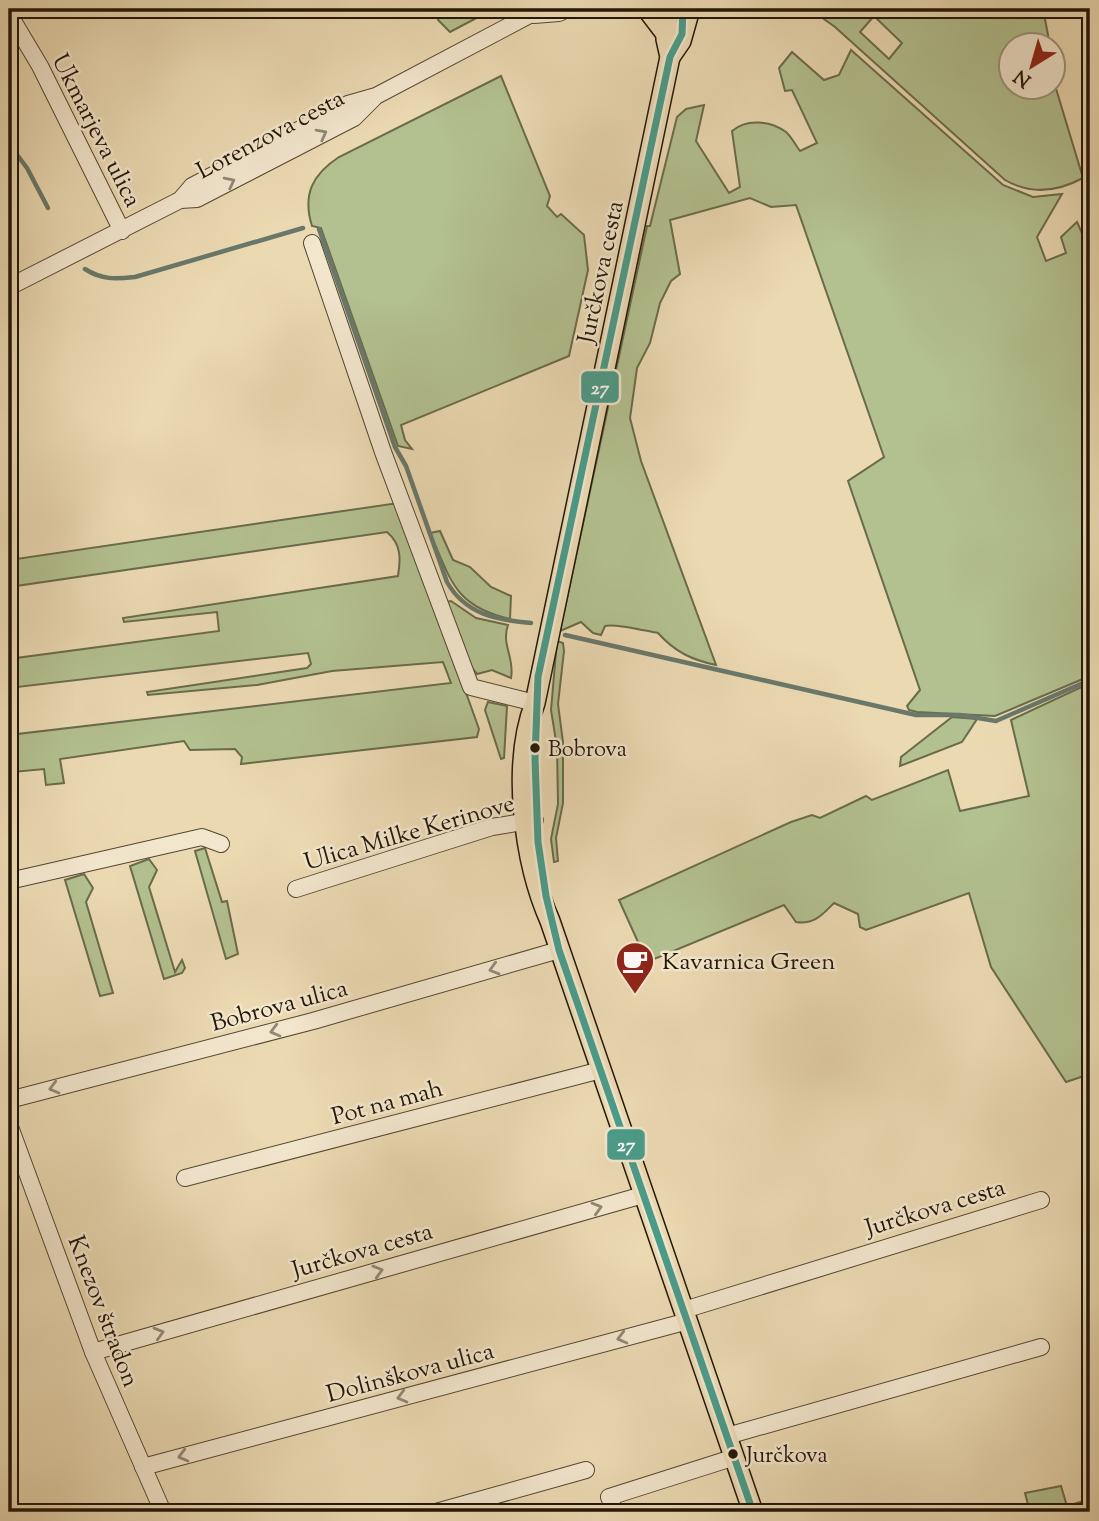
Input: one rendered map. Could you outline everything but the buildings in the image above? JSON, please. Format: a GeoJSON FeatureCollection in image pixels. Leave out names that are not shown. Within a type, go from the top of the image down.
{"type":"FeatureCollection","features":[{"type":"Feature","properties":{"kind":"main road","name":"Jurčkova cesta"},"geometry":{"type":"LineString","coordinates":[[647,9],[666,34],[670,57],[534,703],[526,725],[531,820],[559,950],[753,1512]]}},
{"type":"Feature","properties":{"kind":"main road","name":"Jurčkova cesta"},"geometry":{"type":"LineString","coordinates":[[666,34],[682,11]]}},
{"type":"Feature","properties":{"kind":"main road","name":"Jurčkova cesta"},"geometry":{"type":"LineString","coordinates":[[670,57],[681,41],[682,11]]}},
{"type":"Feature","properties":{"kind":"street","name":"Lorenzova cesta"},"geometry":{"type":"LineString","coordinates":[[9,287],[180,200],[192,186],[348,104],[376,96],[538,11],[559,13],[567,9]]}},
{"type":"Feature","properties":{"kind":"street","name":"Ukmarjeva ulica"},"geometry":{"type":"LineString","coordinates":[[9,14],[40,66],[122,230]]}},
{"type":"Feature","properties":{"kind":"street"},"geometry":{"type":"LineString","coordinates":[[312,243],[383,452],[471,687],[534,703]]}},
{"type":"Feature","properties":{"kind":"street","name":"Ulica Milke Kerinove"},"geometry":{"type":"LineString","coordinates":[[296,889],[492,827],[531,820]]}},
{"type":"Feature","properties":{"kind":"street"},"geometry":{"type":"LineString","coordinates":[[9,881],[202,836],[221,844]]}},
{"type":"Feature","properties":{"kind":"street","name":"Bobrova ulica"},"geometry":{"type":"LineString","coordinates":[[9,1100],[313,1021],[559,950]]}},
{"type":"Feature","properties":{"kind":"street","name":"Pot na mah"},"geometry":{"type":"LineString","coordinates":[[185,1178],[601,1070]]}},
{"type":"Feature","properties":{"kind":"street","name":"Knezov štradon"},"geometry":{"type":"LineString","coordinates":[[9,1124],[93,1352],[163,1512]]}},
{"type":"Feature","properties":{"kind":"street","name":"Jurčkova cesta"},"geometry":{"type":"LineString","coordinates":[[93,1352],[643,1195]]}},
{"type":"Feature","properties":{"kind":"street","name":"Jurčkova cesta"},"geometry":{"type":"LineString","coordinates":[[686,1316],[1041,1200]]}},
{"type":"Feature","properties":{"kind":"street","name":"Dolinškova ulica"},"geometry":{"type":"LineString","coordinates":[[143,1467],[686,1316]]}},
{"type":"Feature","properties":{"kind":"street"},"geometry":{"type":"LineString","coordinates":[[727,1436],[1041,1347]]}},
{"type":"Feature","properties":{"kind":"street"},"geometry":{"type":"LineString","coordinates":[[615,1512],[609,1497],[734,1457]]}},
{"type":"Feature","properties":{"kind":"street"},"geometry":{"type":"LineString","coordinates":[[436,1512],[586,1470]]}},
{"type":"Feature","properties":{"kind":"green space"},"geometry":{"type":"Polygon","coordinates":[[[442,9],[486,13],[450,32],[438,20],[442,9]]]}},
{"type":"Feature","properties":{"kind":"green space"},"geometry":{"type":"Polygon","coordinates":[[[810,9],[1043,9],[1047,32],[998,32],[998,102],[1060,102],[1083,178],[1044,190],[1024,188],[1005,180],[835,27],[810,9]],[[874,16],[860,32],[889,59],[902,43],[874,16]]]}},
{"type":"Feature","properties":{"kind":"green space"},"geometry":{"type":"Polygon","coordinates":[[[851,50],[1003,185],[1033,197],[1062,194],[1037,237],[1046,261],[1066,253],[1061,237],[1077,222],[1090,251],[1090,676],[995,716],[917,712],[909,710],[907,706],[920,690],[848,481],[884,457],[796,205],[771,207],[750,198],[670,220],[680,274],[671,281],[660,303],[650,343],[637,368],[630,418],[641,461],[716,665],[684,654],[658,633],[609,625],[605,626],[601,635],[593,633],[581,622],[560,631],[647,226],[650,226],[677,117],[686,109],[704,105],[696,141],[729,193],[740,187],[732,131],[738,127],[759,122],[773,125],[788,134],[800,151],[817,143],[792,90],[785,91],[779,68],[792,52],[824,80],[839,75],[851,50]]]}},
{"type":"Feature","properties":{"kind":"green space"},"geometry":{"type":"Polygon","coordinates":[[[501,76],[550,196],[547,206],[557,217],[561,214],[584,235],[588,270],[569,356],[401,425],[405,440],[412,449],[398,446],[321,228],[312,226],[309,195],[322,170],[339,157],[501,76]]]}},
{"type":"Feature","properties":{"kind":"green space"},"geometry":{"type":"Polygon","coordinates":[[[398,503],[479,729],[477,737],[241,764],[242,757],[235,749],[190,750],[184,741],[60,759],[64,783],[46,785],[44,769],[13,772],[12,762],[9,762],[9,735],[451,683],[443,662],[332,671],[257,685],[148,695],[147,692],[307,668],[311,664],[308,653],[9,688],[9,659],[219,631],[217,612],[124,622],[123,618],[398,576],[400,557],[395,541],[387,532],[9,587],[9,560],[398,503]]]}},
{"type":"Feature","properties":{"kind":"green space"},"geometry":{"type":"Polygon","coordinates":[[[440,531],[453,560],[470,567],[491,587],[511,596],[510,619],[477,607],[457,589],[430,533],[440,531]]]}},
{"type":"Feature","properties":{"kind":"green space"},"geometry":{"type":"Polygon","coordinates":[[[451,601],[476,618],[508,625],[506,639],[511,678],[492,670],[477,674],[468,663],[446,602],[451,601]]]}},
{"type":"Feature","properties":{"kind":"green space"},"geometry":{"type":"Polygon","coordinates":[[[557,641],[563,643],[564,651],[558,704],[563,742],[563,803],[556,838],[558,861],[554,862],[551,839],[558,804],[557,747],[551,710],[557,641]]]}},
{"type":"Feature","properties":{"kind":"green space"},"geometry":{"type":"Polygon","coordinates":[[[1090,683],[1090,1074],[1066,1082],[991,967],[969,893],[866,930],[860,927],[858,914],[834,903],[817,918],[802,923],[796,922],[784,905],[647,962],[619,900],[791,822],[812,815],[820,818],[866,796],[872,800],[948,770],[960,811],[1029,796],[1011,720],[1090,683]]]}},
{"type":"Feature","properties":{"kind":"green space"},"geometry":{"type":"Polygon","coordinates":[[[488,702],[507,706],[504,758],[501,759],[485,710],[488,702]]]}},
{"type":"Feature","properties":{"kind":"green space"},"geometry":{"type":"Polygon","coordinates":[[[952,717],[977,719],[962,742],[900,766],[901,757],[952,717]]]}},
{"type":"Feature","properties":{"kind":"green space"},"geometry":{"type":"Polygon","coordinates":[[[205,848],[222,902],[227,901],[238,954],[226,959],[195,851],[205,848]]]}},
{"type":"Feature","properties":{"kind":"green space"},"geometry":{"type":"Polygon","coordinates":[[[149,859],[157,870],[149,887],[175,972],[182,960],[185,968],[182,973],[164,979],[130,866],[149,859]]]}},
{"type":"Feature","properties":{"kind":"green space"},"geometry":{"type":"Polygon","coordinates":[[[84,874],[93,888],[86,902],[113,993],[100,996],[65,880],[84,874]]]}},
{"type":"Feature","properties":{"kind":"green space"},"geometry":{"type":"Polygon","coordinates":[[[1061,1486],[1067,1506],[1090,1499],[1090,1507],[1072,1512],[1030,1512],[1025,1493],[1061,1486]]]}},
{"type":"Feature","properties":{"kind":"waterway"},"geometry":{"type":"LineString","coordinates":[[9,144],[27,168],[48,208]]}},
{"type":"Feature","properties":{"kind":"waterway"},"geometry":{"type":"LineString","coordinates":[[85,269],[109,278],[135,277],[303,228]]}},
{"type":"Feature","properties":{"kind":"waterway"},"geometry":{"type":"LineString","coordinates":[[319,229],[395,447],[406,466],[447,582],[454,593],[472,608],[494,617],[531,623]]}},
{"type":"Feature","properties":{"kind":"waterway"},"geometry":{"type":"LineString","coordinates":[[565,635],[916,715],[960,715],[996,721],[1090,680]]}},
{"type":"Feature","properties":{"kind":"transit line","name":"27"},"geometry":{"type":"LineString","coordinates":[[683,9],[682,34],[670,57],[538,677],[535,759],[538,842],[546,896],[559,950],[753,1512]]}},
{"type":"Feature","properties":{"kind":"place","name":"Bobrova"},"geometry":{"type":"Point","coordinates":[535,748]}},
{"type":"Feature","properties":{"kind":"place","name":"Kavarnica Green"},"geometry":{"type":"Point","coordinates":[635,995]}},
{"type":"Feature","properties":{"kind":"place","name":"Jurčkova"},"geometry":{"type":"Point","coordinates":[733,1454]}}]}
